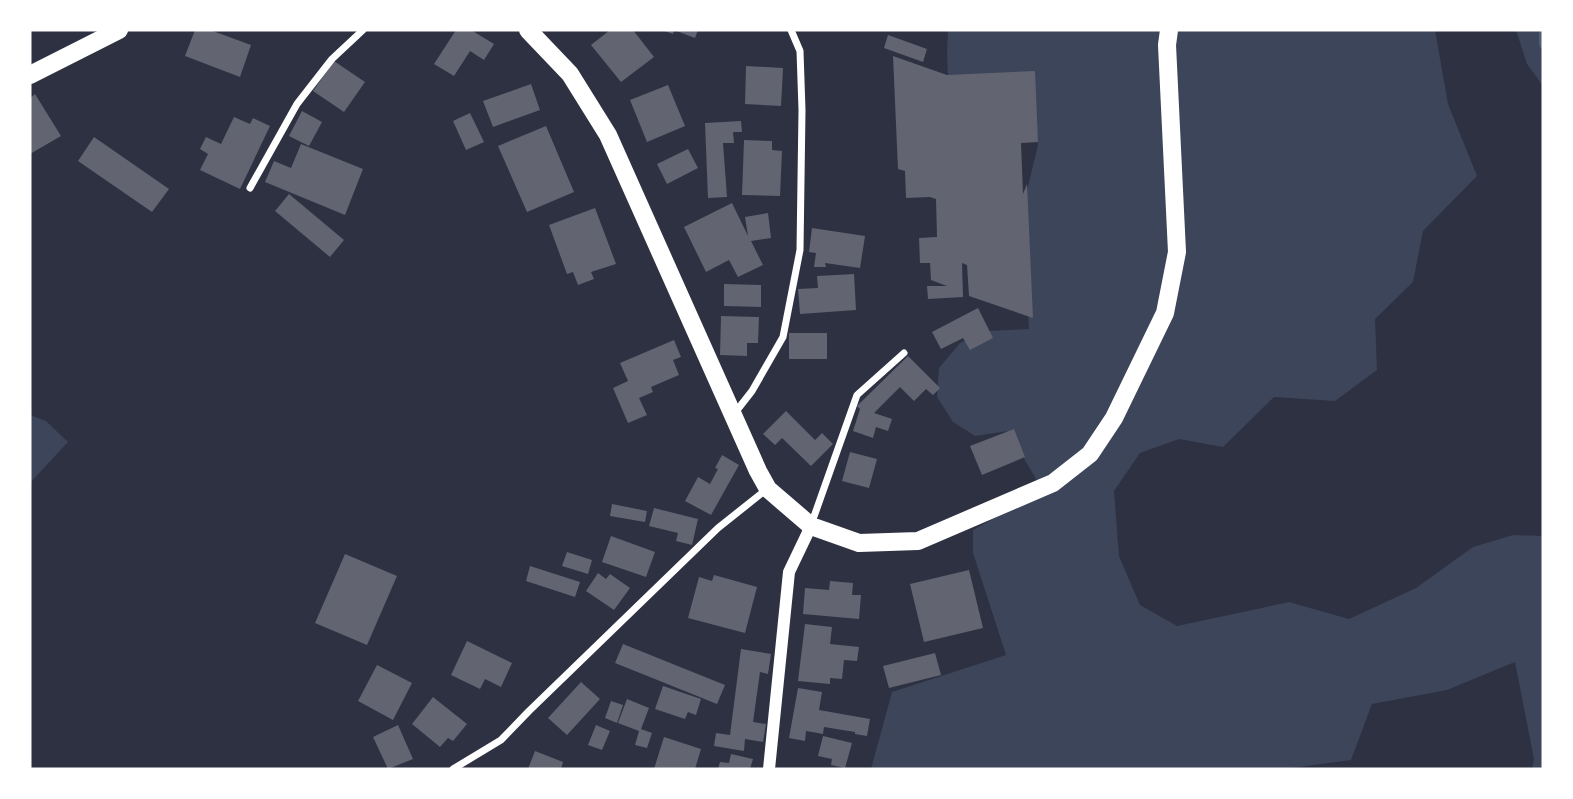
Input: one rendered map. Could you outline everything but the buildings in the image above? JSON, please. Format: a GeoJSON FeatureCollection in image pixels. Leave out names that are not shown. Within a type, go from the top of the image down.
{"type":"FeatureCollection","features":[{"type":"Feature","properties":{"kind":"main road"},"geometry":{"type":"LineString","coordinates":[[30,75],[119,30]]}},
{"type":"Feature","properties":{"kind":"main road"},"geometry":{"type":"LineString","coordinates":[[528,30],[570,74],[608,135],[768,489],[811,526],[859,543],[918,541],[1053,483],[1090,454],[1114,418],[1165,313],[1177,252],[1167,46],[1169,30]]}},
{"type":"Feature","properties":{"kind":"street"},"geometry":{"type":"LineString","coordinates":[[250,188],[297,104],[331,60],[363,30]]}},
{"type":"Feature","properties":{"kind":"street"},"geometry":{"type":"LineString","coordinates":[[733,415],[752,391],[783,337],[800,250],[800,51],[791,30]]}},
{"type":"Feature","properties":{"kind":"street"},"geometry":{"type":"LineString","coordinates":[[769,769],[789,572],[811,526],[857,395],[904,353]]}},
{"type":"Feature","properties":{"kind":"street"},"geometry":{"type":"LineString","coordinates":[[453,769],[501,740],[718,528],[768,489]]}},
{"type":"Feature","properties":{"kind":"shaded area"},"geometry":{"type":"Polygon","coordinates":[[[948,30],[1435,30],[1448,104],[1477,176],[1423,231],[1413,282],[1375,319],[1377,370],[1335,401],[1274,397],[1223,447],[1179,439],[1140,453],[1114,491],[1119,556],[1140,605],[1177,626],[1289,602],[1349,619],[1416,588],[1473,547],[1513,535],[1543,536],[1543,769],[1532,769],[1534,759],[1515,662],[1447,690],[1372,704],[1351,760],[1284,769],[871,769],[892,692],[1006,655],[973,553],[973,530],[1043,491],[1008,431],[975,436],[953,422],[937,397],[939,368],[960,343],[987,331],[1029,329],[1023,207],[1038,145],[1033,74],[948,80],[948,30]]]}},
{"type":"Feature","properties":{"kind":"shaded area"},"geometry":{"type":"Polygon","coordinates":[[[1516,30],[1543,30],[1543,86],[1527,64],[1516,30]]]}},
{"type":"Feature","properties":{"kind":"shaded area"},"geometry":{"type":"Polygon","coordinates":[[[30,415],[46,421],[68,442],[30,483],[30,415]]]}},
{"type":"Feature","properties":{"kind":"waterway"},"geometry":{"type":"LineString","coordinates":[[1542,30],[1543,46]]}}]}
